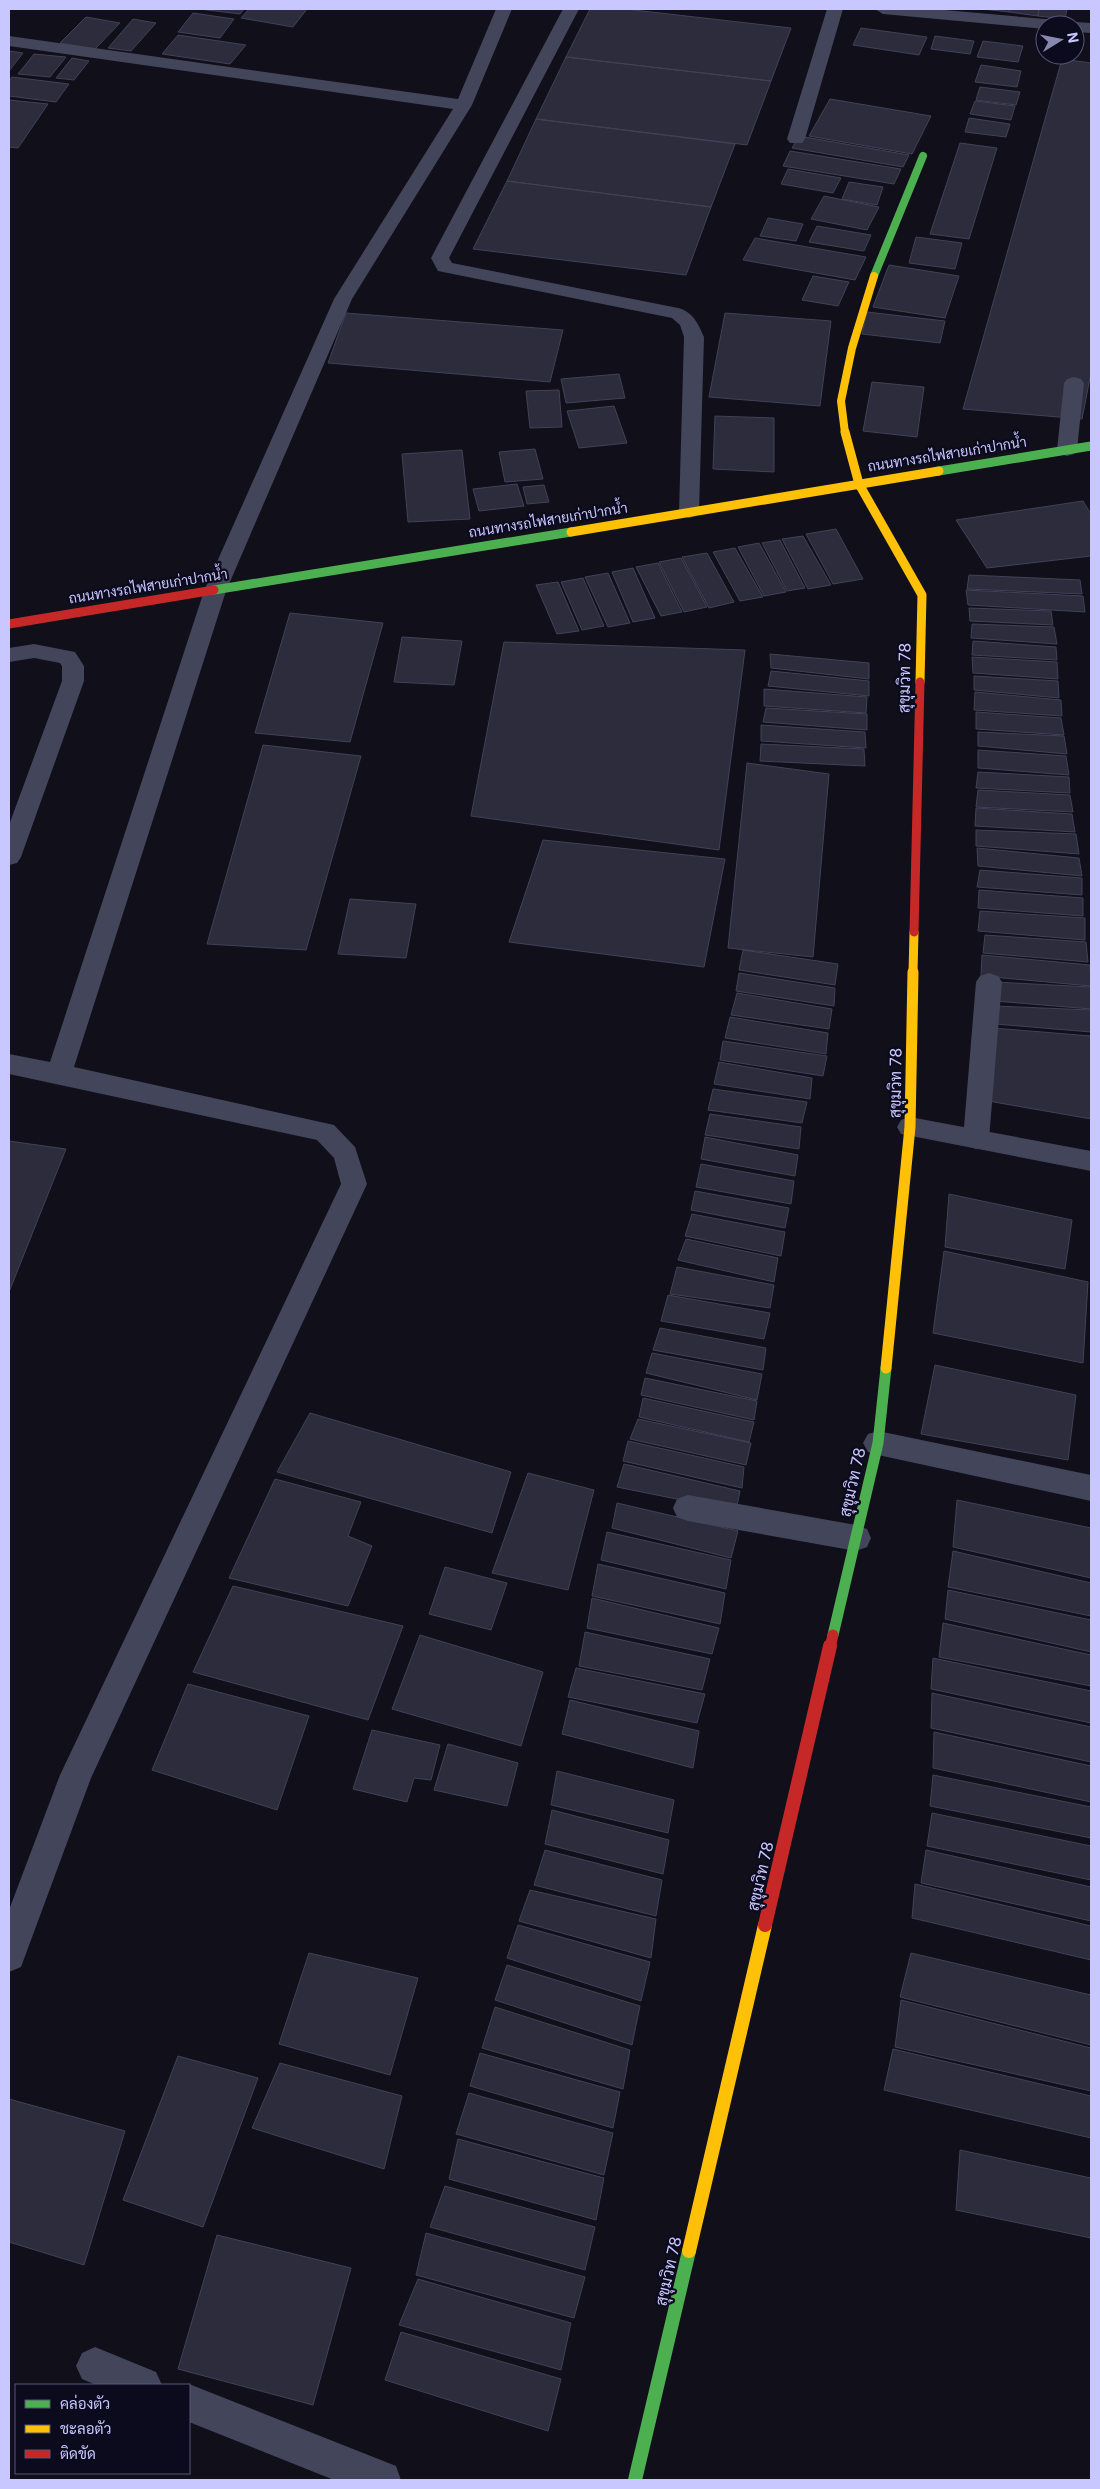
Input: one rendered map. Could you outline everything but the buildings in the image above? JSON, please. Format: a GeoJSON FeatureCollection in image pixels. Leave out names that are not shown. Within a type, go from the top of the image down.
{"type":"FeatureCollection","features":[{"type":"Feature","properties":{"kind":"street"},"geometry":{"type":"LineString","coordinates":[[59,1073],[215,591],[342,299],[464,106],[504,9]]}},
{"type":"Feature","properties":{"kind":"street"},"geometry":{"type":"LineString","coordinates":[[571,9],[440,258],[445,267],[678,314],[688,322],[694,337],[690,512]]}},
{"type":"Feature","properties":{"kind":"street"},"geometry":{"type":"LineString","coordinates":[[796,139],[835,9]]}},
{"type":"Feature","properties":{"kind":"street"},"geometry":{"type":"LineString","coordinates":[[883,9],[1035,23]]}},
{"type":"Feature","properties":{"kind":"street"},"geometry":{"type":"LineString","coordinates":[[9,41],[464,106]]}},
{"type":"Feature","properties":{"kind":"street","name":"สุขุมวิท 78"},"geometry":{"type":"LineString","coordinates":[[635,2480],[878,1443],[910,1127],[922,594],[859,484],[846,441],[841,401],[852,348],[880,257],[923,156]]}},
{"type":"Feature","properties":{"kind":"street"},"geometry":{"type":"LineString","coordinates":[[1067,450],[1074,383]]}},
{"type":"Feature","properties":{"kind":"street","name":"ถนนทางรถไฟสายเก่าปากน้ำ"},"geometry":{"type":"LineString","coordinates":[[9,624],[1091,446]]}},
{"type":"Feature","properties":{"kind":"street"},"geometry":{"type":"LineString","coordinates":[[9,655],[34,651],[67,657],[73,666],[73,681],[9,857]]}},
{"type":"Feature","properties":{"kind":"street"},"geometry":{"type":"LineString","coordinates":[[976,1139],[989,982]]}},
{"type":"Feature","properties":{"kind":"street"},"geometry":{"type":"LineString","coordinates":[[9,1064],[59,1073],[325,1132],[346,1154],[354,1184],[76,1776],[9,1955]]}},
{"type":"Feature","properties":{"kind":"street"},"geometry":{"type":"LineString","coordinates":[[910,1127],[1091,1161]]}},
{"type":"Feature","properties":{"kind":"street"},"geometry":{"type":"LineString","coordinates":[[878,1443],[1091,1488]]}},
{"type":"Feature","properties":{"kind":"street"},"geometry":{"type":"LineString","coordinates":[[688,1508],[856,1538]]}},
{"type":"Feature","properties":{"kind":"street"},"geometry":{"type":"LineString","coordinates":[[95,2366],[140,2384]]}},
{"type":"Feature","properties":{"kind":"street"},"geometry":{"type":"LineString","coordinates":[[190,2403],[382,2480]]}},
{"type":"Feature","properties":{"kind":"traffic: fast"},"geometry":{"type":"LineString","coordinates":[[874,276],[923,156]]}},
{"type":"Feature","properties":{"kind":"traffic: fast"},"geometry":{"type":"LineString","coordinates":[[939,471],[1091,446]]}},
{"type":"Feature","properties":{"kind":"traffic: fast"},"geometry":{"type":"LineString","coordinates":[[214,590],[571,532]]}},
{"type":"Feature","properties":{"kind":"traffic: fast"},"geometry":{"type":"LineString","coordinates":[[833,1635],[878,1443],[886,1368]]}},
{"type":"Feature","properties":{"kind":"traffic: fast"},"geometry":{"type":"LineString","coordinates":[[635,2480],[689,2251]]}},
{"type":"Feature","properties":{"kind":"traffic: slow"},"geometry":{"type":"LineString","coordinates":[[874,276],[852,348],[841,401],[846,441],[859,484],[922,595],[920,682]]}},
{"type":"Feature","properties":{"kind":"traffic: slow"},"geometry":{"type":"LineString","coordinates":[[571,532],[939,471]]}},
{"type":"Feature","properties":{"kind":"traffic: slow"},"geometry":{"type":"LineString","coordinates":[[886,1368],[910,1127],[914,932]]}},
{"type":"Feature","properties":{"kind":"traffic: slow"},"geometry":{"type":"LineString","coordinates":[[689,2251],[765,1925]]}},
{"type":"Feature","properties":{"kind":"traffic: jam"},"geometry":{"type":"LineString","coordinates":[[9,624],[214,590]]}},
{"type":"Feature","properties":{"kind":"traffic: jam"},"geometry":{"type":"LineString","coordinates":[[914,932],[920,682]]}},
{"type":"Feature","properties":{"kind":"traffic: jam"},"geometry":{"type":"LineString","coordinates":[[765,1925],[833,1635]]}}]}
